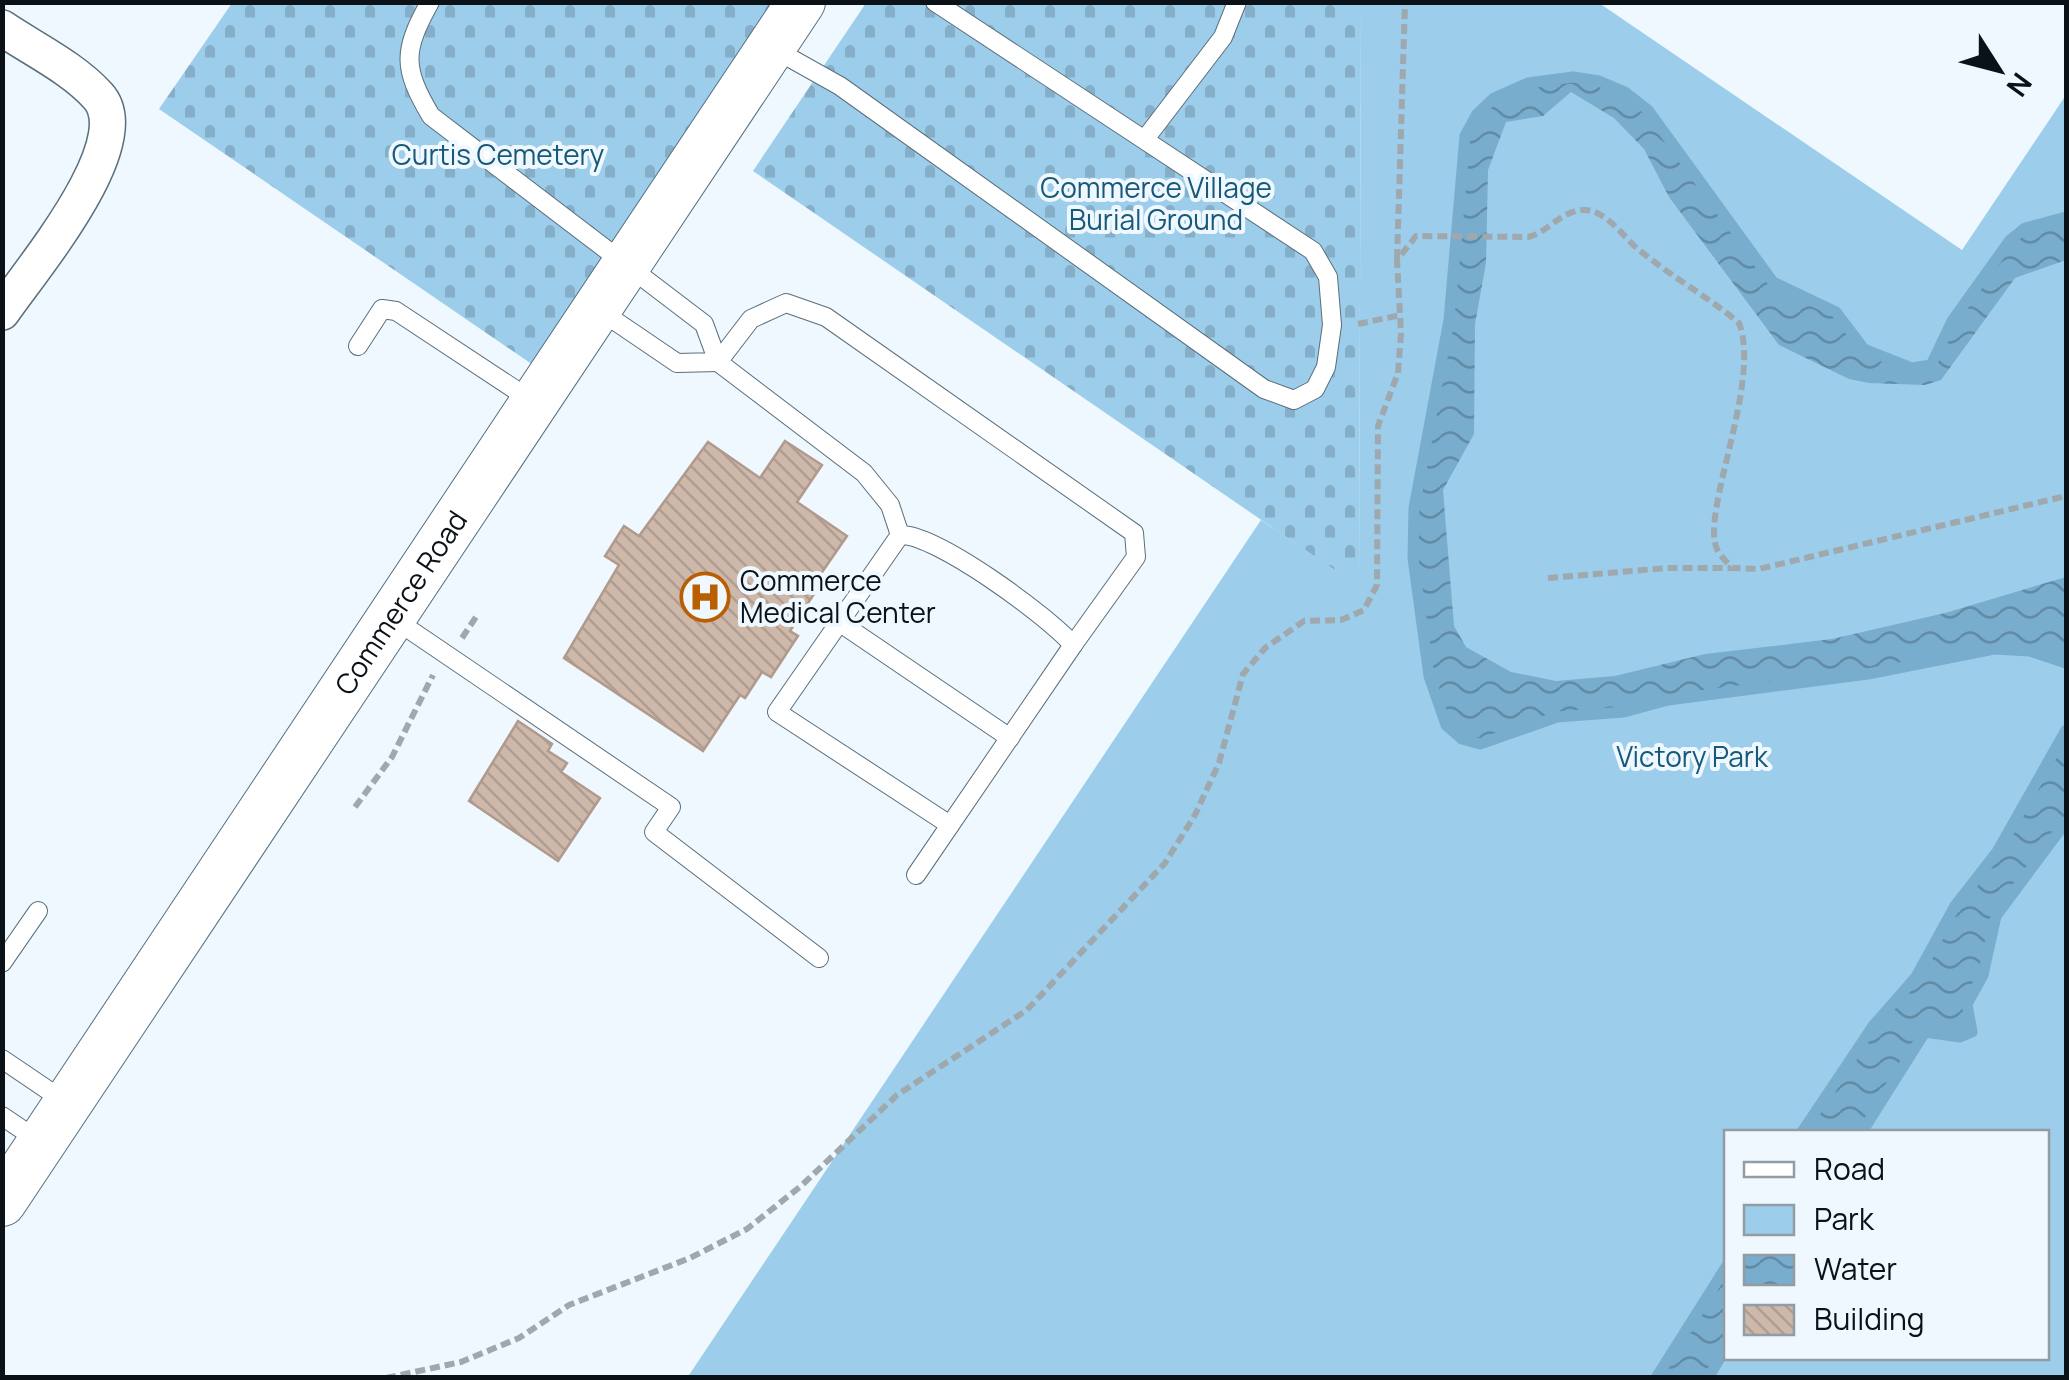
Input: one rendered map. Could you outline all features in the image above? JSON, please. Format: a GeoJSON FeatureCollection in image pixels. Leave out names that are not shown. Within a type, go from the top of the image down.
{"type":"FeatureCollection","features":[{"type":"Feature","properties":{"kind":"main road","name":"Commerce Road"},"geometry":{"type":"LineString","coordinates":[[2,1202],[802,2]]}},
{"type":"Feature","properties":{"kind":"street"},"geometry":{"type":"LineString","coordinates":[[2,28],[101,98],[110,123],[106,150],[93,177],[2,312]]}},
{"type":"Feature","properties":{"kind":"lane"},"geometry":{"type":"LineString","coordinates":[[430,2],[407,43],[412,84],[431,116],[704,324],[718,362],[876,485],[890,505],[900,535]]}},
{"type":"Feature","properties":{"kind":"lane"},"geometry":{"type":"LineString","coordinates":[[772,48],[840,86],[1264,389],[1294,400],[1316,389],[1326,367],[1332,325],[1328,277],[1313,251],[936,2]]}},
{"type":"Feature","properties":{"kind":"lane"},"geometry":{"type":"LineString","coordinates":[[1145,139],[1223,36],[1237,2]]}},
{"type":"Feature","properties":{"kind":"lane"},"geometry":{"type":"LineString","coordinates":[[598,310],[677,364],[718,362],[751,319],[769,307],[786,303],[806,308],[826,317],[1134,533],[1136,557],[916,875]]}},
{"type":"Feature","properties":{"kind":"lane"},"geometry":{"type":"LineString","coordinates":[[358,346],[382,309],[396,311],[534,402]]}},
{"type":"Feature","properties":{"kind":"lane"},"geometry":{"type":"LineString","coordinates":[[900,535],[777,712],[950,825]]}},
{"type":"Feature","properties":{"kind":"lane"},"geometry":{"type":"LineString","coordinates":[[900,535],[931,540],[1048,621],[1074,645]]}},
{"type":"Feature","properties":{"kind":"lane"},"geometry":{"type":"LineString","coordinates":[[390,617],[670,807],[654,832],[819,958]]}},
{"type":"Feature","properties":{"kind":"lane"},"geometry":{"type":"LineString","coordinates":[[839,622],[1010,738]]}},
{"type":"Feature","properties":{"kind":"lane"},"geometry":{"type":"LineString","coordinates":[[2,963],[38,911]]}},
{"type":"Feature","properties":{"kind":"lane"},"geometry":{"type":"LineString","coordinates":[[2,1058],[68,1104]]}},
{"type":"Feature","properties":{"kind":"lane"},"geometry":{"type":"LineString","coordinates":[[2,1116],[41,1142]]}},
{"type":"Feature","properties":{"kind":"path"},"geometry":{"type":"LineString","coordinates":[[386,1378],[461,1362],[519,1338],[569,1304],[690,1258],[747,1229],[802,1186],[897,1095],[1027,1010],[1164,863],[1195,815],[1219,762],[1243,674],[1265,648],[1304,622],[1342,620],[1364,610],[1377,585],[1378,426],[1398,373],[1401,316],[1397,260],[1405,2]]}},
{"type":"Feature","properties":{"kind":"path"},"geometry":{"type":"LineString","coordinates":[[1397,260],[1416,236],[1503,239],[1542,234],[1554,220],[1587,209],[1602,215],[1638,250],[1740,323],[1744,334],[1741,398],[1716,517],[1716,547],[1732,568]]}},
{"type":"Feature","properties":{"kind":"path"},"geometry":{"type":"LineString","coordinates":[[1332,325],[1401,316]]}},
{"type":"Feature","properties":{"kind":"path"},"geometry":{"type":"LineString","coordinates":[[1548,578],[1667,568],[1759,569],[2066,496]]}},
{"type":"Feature","properties":{"kind":"path"},"geometry":{"type":"LineString","coordinates":[[355,807],[392,756],[434,675],[478,614]]}},
{"type":"Feature","properties":{"kind":"green space","name":"Curtis Cemetery"},"geometry":{"type":"Polygon","coordinates":[[[232,3],[790,3],[539,369],[159,109],[232,3]]]}},
{"type":"Feature","properties":{"kind":"green space","name":"Commerce Village Burial Ground"},"geometry":{"type":"Polygon","coordinates":[[[866,3],[1361,3],[1359,587],[753,171],[866,3]]]}},
{"type":"Feature","properties":{"kind":"green space","name":"Victory Park"},"geometry":{"type":"Polygon","coordinates":[[[1361,3],[1599,3],[1962,250],[2066,95],[2066,1377],[687,1378],[1261,520],[1359,586],[1361,3]]]}},
{"type":"Feature","properties":{"kind":"water"},"geometry":{"type":"Polygon","coordinates":[[[1561,78],[1592,81],[1645,110],[1689,158],[1771,280],[1831,309],[1862,347],[1891,362],[1912,367],[1931,365],[1952,321],[2010,240],[2025,228],[2066,217],[2066,260],[2015,278],[1941,380],[1925,385],[1849,379],[1779,345],[1669,197],[1644,149],[1614,118],[1571,92],[1543,116],[1506,122],[1488,170],[1486,263],[1475,324],[1474,434],[1443,490],[1454,626],[1466,647],[1511,672],[1556,681],[1615,676],[1705,654],[1832,639],[1945,613],[2066,577],[2066,663],[2030,651],[1994,649],[1868,674],[1668,700],[1624,712],[1557,717],[1480,744],[1451,730],[1440,714],[1427,668],[1415,580],[1414,526],[1452,295],[1461,158],[1471,123],[1488,101],[1510,89],[1561,78]]]}},
{"type":"Feature","properties":{"kind":"water"},"geometry":{"type":"Polygon","coordinates":[[[2066,730],[2066,822],[1996,916],[1983,975],[1967,1004],[1972,1032],[1960,1037],[1926,1032],[1863,1130],[1803,1130],[1873,1026],[1916,977],[1955,906],[1997,852],[2066,730]]]}},
{"type":"Feature","properties":{"kind":"water"},"geometry":{"type":"Polygon","coordinates":[[[1724,1270],[1724,1351],[1708,1377],[1656,1377],[1724,1270]]]}},
{"type":"Feature","properties":{"kind":"building","name":"Commerce Medical Center"},"geometry":{"type":"Polygon","coordinates":[[[785,441],[822,465],[797,502],[847,536],[809,591],[814,594],[790,631],[798,636],[771,677],[762,672],[745,698],[740,695],[703,751],[564,658],[619,565],[605,556],[624,526],[639,536],[708,442],[760,478],[785,441]]]}},
{"type":"Feature","properties":{"kind":"building"},"geometry":{"type":"Polygon","coordinates":[[[518,721],[552,744],[548,751],[567,763],[561,772],[600,798],[558,861],[469,801],[518,721]]]}},
{"type":"Feature","properties":{"kind":"waterway"},"geometry":{"type":"LineString","coordinates":[[2066,217],[2025,228],[2010,240],[1952,321],[1931,365],[1912,368],[1864,349],[1836,312],[1773,282],[1648,110],[1625,92],[1599,81],[1573,77],[1528,83],[1494,98],[1477,114],[1465,136],[1449,320],[1414,508],[1413,558],[1429,676],[1446,725],[1462,739],[1480,744],[1557,717],[1624,712],[1668,700],[1868,674],[1994,649],[2030,651],[2066,663]]}},
{"type":"Feature","properties":{"kind":"waterway"},"geometry":{"type":"LineString","coordinates":[[1803,1130],[1873,1026],[1916,977],[1955,906],[1997,852],[2066,730]]}},
{"type":"Feature","properties":{"kind":"waterway"},"geometry":{"type":"LineString","coordinates":[[1863,1130],[1925,1032],[1960,1037],[1972,1032],[1967,1004],[1983,975],[1996,916],[2066,822]]}},
{"type":"Feature","properties":{"kind":"waterway"},"geometry":{"type":"LineString","coordinates":[[1656,1378],[1724,1270]]}},
{"type":"Feature","properties":{"kind":"waterway"},"geometry":{"type":"LineString","coordinates":[[1708,1378],[1724,1351]]}},
{"type":"Feature","properties":{"kind":"place","name":"Commerce Medical Center"},"geometry":{"type":"Point","coordinates":[705,597]}}]}
